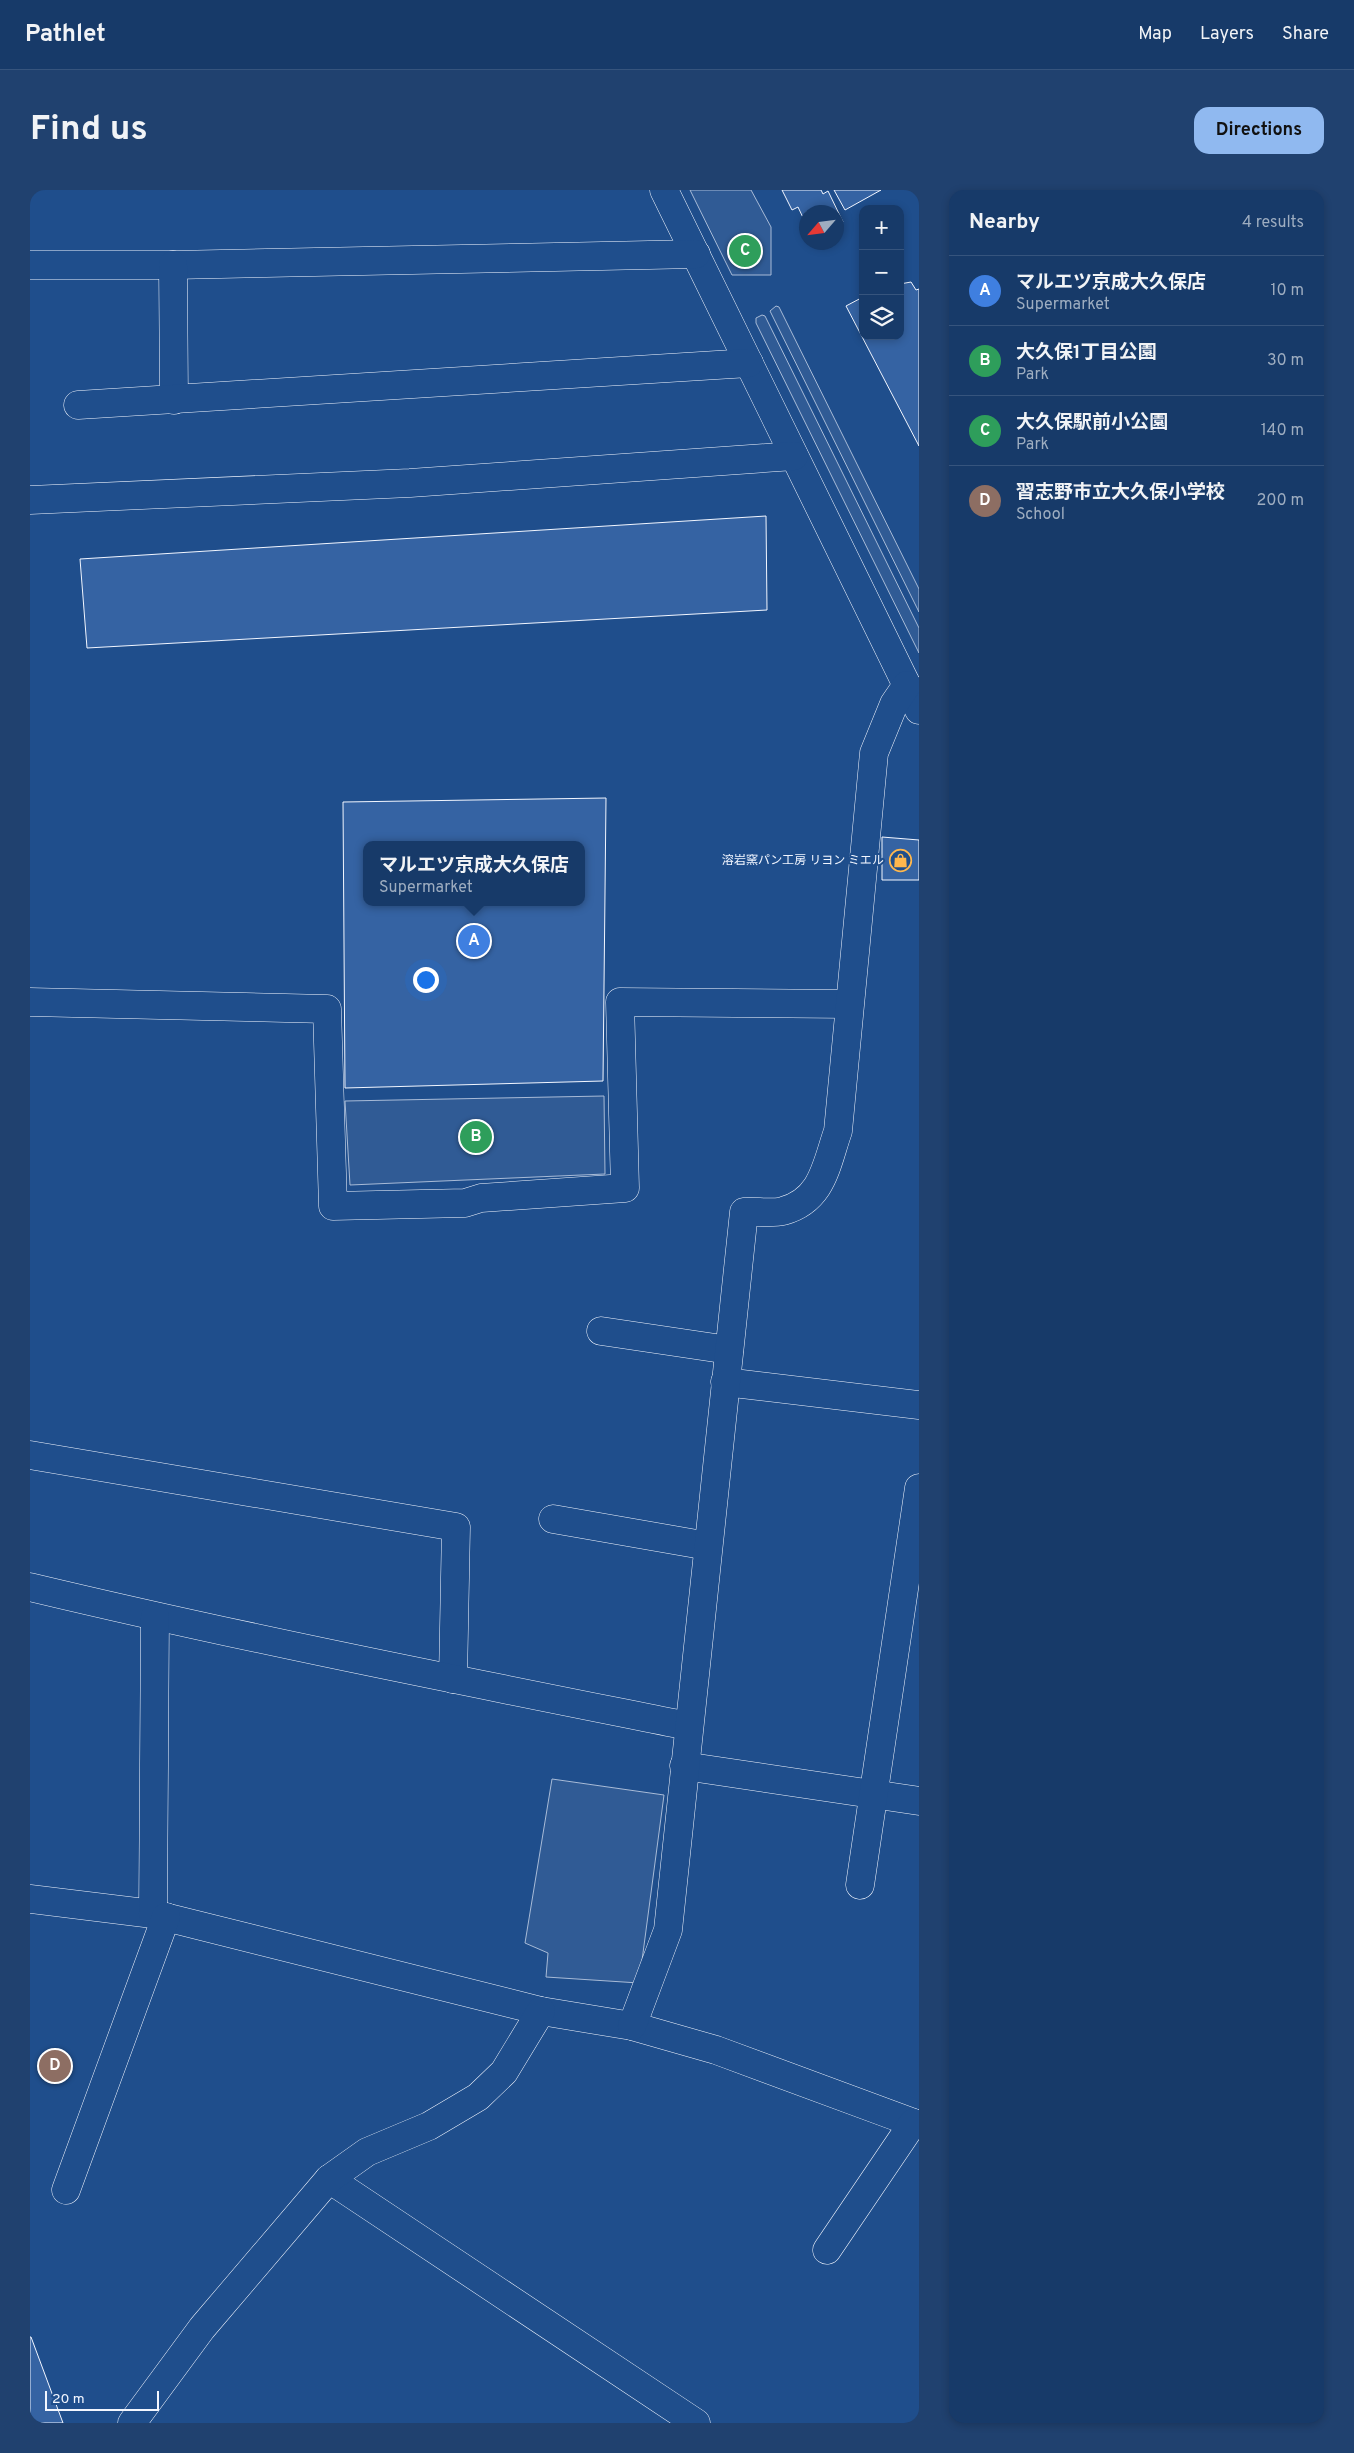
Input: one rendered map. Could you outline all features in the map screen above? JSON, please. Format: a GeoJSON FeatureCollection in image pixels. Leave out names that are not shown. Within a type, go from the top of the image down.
{"type":"FeatureCollection","features":[{"type":"Feature","properties":{"kind":"street"},"geometry":{"type":"LineString","coordinates":[[664,190],[919,710]]}},
{"type":"Feature","properties":{"kind":"street"},"geometry":{"type":"LineString","coordinates":[[30,265],[174,265],[696,254]]}},
{"type":"Feature","properties":{"kind":"street"},"geometry":{"type":"LineString","coordinates":[[174,265],[174,400]]}},
{"type":"Feature","properties":{"kind":"street"},"geometry":{"type":"LineString","coordinates":[[78,405],[748,363]]}},
{"type":"Feature","properties":{"kind":"street"},"geometry":{"type":"LineString","coordinates":[[30,500],[410,483],[794,456]]}},
{"type":"Feature","properties":{"kind":"street"},"geometry":{"type":"LineString","coordinates":[[632,2026],[668,1930],[688,1726],[744,1212],[782,1211],[803,1203],[818,1188],[838,1131],[874,753],[894,704],[907,685]]}},
{"type":"Feature","properties":{"kind":"street"},"geometry":{"type":"LineString","coordinates":[[30,1002],[327,1009],[333,1206],[465,1203],[481,1198],[625,1188],[620,1002],[849,1004]]}},
{"type":"Feature","properties":{"kind":"street"},"geometry":{"type":"LineString","coordinates":[[601,1331],[729,1350]]}},
{"type":"Feature","properties":{"kind":"street"},"geometry":{"type":"LineString","coordinates":[[725,1382],[919,1405]]}},
{"type":"Feature","properties":{"kind":"street"},"geometry":{"type":"LineString","coordinates":[[30,1455],[456,1527],[453,1679]]}},
{"type":"Feature","properties":{"kind":"street"},"geometry":{"type":"LineString","coordinates":[[860,1884],[919,1488]]}},
{"type":"Feature","properties":{"kind":"street"},"geometry":{"type":"LineString","coordinates":[[553,1519],[708,1546]]}},
{"type":"Feature","properties":{"kind":"street"},"geometry":{"type":"LineString","coordinates":[[30,1587],[155,1617],[688,1726]]}},
{"type":"Feature","properties":{"kind":"street"},"geometry":{"type":"LineString","coordinates":[[66,2190],[160,1915],[155,1617]]}},
{"type":"Feature","properties":{"kind":"street"},"geometry":{"type":"LineString","coordinates":[[684,1766],[919,1801]]}},
{"type":"Feature","properties":{"kind":"street"},"geometry":{"type":"LineString","coordinates":[[30,1899],[160,1915],[542,2011],[632,2026],[716,2050],[916,2124],[827,2250]]}},
{"type":"Feature","properties":{"kind":"street"},"geometry":{"type":"LineString","coordinates":[[132,2423],[202,2328],[329,2179],[367,2152],[429,2126],[478,2097],[504,2072],[542,2011]]}},
{"type":"Feature","properties":{"kind":"street"},"geometry":{"type":"LineString","coordinates":[[329,2179],[696,2423]]}},
{"type":"Feature","properties":{"kind":"shaded area"},"geometry":{"type":"Polygon","coordinates":[[[690,190],[751,190],[771,227],[771,275],[732,275],[690,190]]]}},
{"type":"Feature","properties":{"kind":"shaded area"},"geometry":{"type":"Polygon","coordinates":[[[776,306],[779,307],[919,589],[919,612],[770,311],[776,306]]]}},
{"type":"Feature","properties":{"kind":"shaded area"},"geometry":{"type":"Polygon","coordinates":[[[762,315],[765,316],[919,628],[919,653],[756,323],[756,318],[762,315]]]}},
{"type":"Feature","properties":{"kind":"shaded area"},"geometry":{"type":"Polygon","coordinates":[[[604,1096],[605,1174],[350,1185],[345,1101],[604,1096]]]}},
{"type":"Feature","properties":{"kind":"shaded area"},"geometry":{"type":"Polygon","coordinates":[[[552,1779],[664,1795],[639,1983],[546,1977],[548,1953],[525,1943],[552,1779]]]}},
{"type":"Feature","properties":{"kind":"building"},"geometry":{"type":"Polygon","coordinates":[[[782,190],[821,190],[823,194],[828,191],[835,205],[799,205],[799,209],[798,207],[792,210],[782,190]]]}},
{"type":"Feature","properties":{"kind":"building"},"geometry":{"type":"Polygon","coordinates":[[[834,190],[881,190],[845,210],[844,205],[834,190]]]}},
{"type":"Feature","properties":{"kind":"building"},"geometry":{"type":"Polygon","coordinates":[[[911,282],[916,290],[919,289],[919,446],[864,340],[904,340],[904,283],[911,282]]]}},
{"type":"Feature","properties":{"kind":"building"},"geometry":{"type":"Polygon","coordinates":[[[859,299],[859,331],[846,306],[859,299]]]}},
{"type":"Feature","properties":{"kind":"building"},"geometry":{"type":"Polygon","coordinates":[[[766,516],[767,610],[87,648],[80,559],[766,516]]]}},
{"type":"Feature","properties":{"kind":"building"},"geometry":{"type":"Polygon","coordinates":[[[606,798],[603,1081],[345,1088],[343,802],[606,798]]]}},
{"type":"Feature","properties":{"kind":"building","name":"溶岩窯パン工房 リヨン ミエル"},"geometry":{"type":"Polygon","coordinates":[[[882,837],[919,840],[919,880],[882,880],[882,837]]]}},
{"type":"Feature","properties":{"kind":"building"},"geometry":{"type":"Polygon","coordinates":[[[31,2337],[63,2423],[30,2423],[31,2337]]]}},
{"type":"Feature","properties":{"kind":"place","name":"大久保駅前小公園"},"geometry":{"type":"Point","coordinates":[745,251]}},
{"type":"Feature","properties":{"kind":"place","name":"溶岩窯パン工房 リヨン ミエル"},"geometry":{"type":"Point","coordinates":[900,860]}},
{"type":"Feature","properties":{"kind":"place","name":"マルエツ京成大久保店"},"geometry":{"type":"Point","coordinates":[474,941]}},
{"type":"Feature","properties":{"kind":"place","name":"大久保1丁目公園"},"geometry":{"type":"Point","coordinates":[476,1137]}},
{"type":"Feature","properties":{"kind":"place","name":"習志野市立大久保小学校"},"geometry":{"type":"Point","coordinates":[55,2066]}}]}
